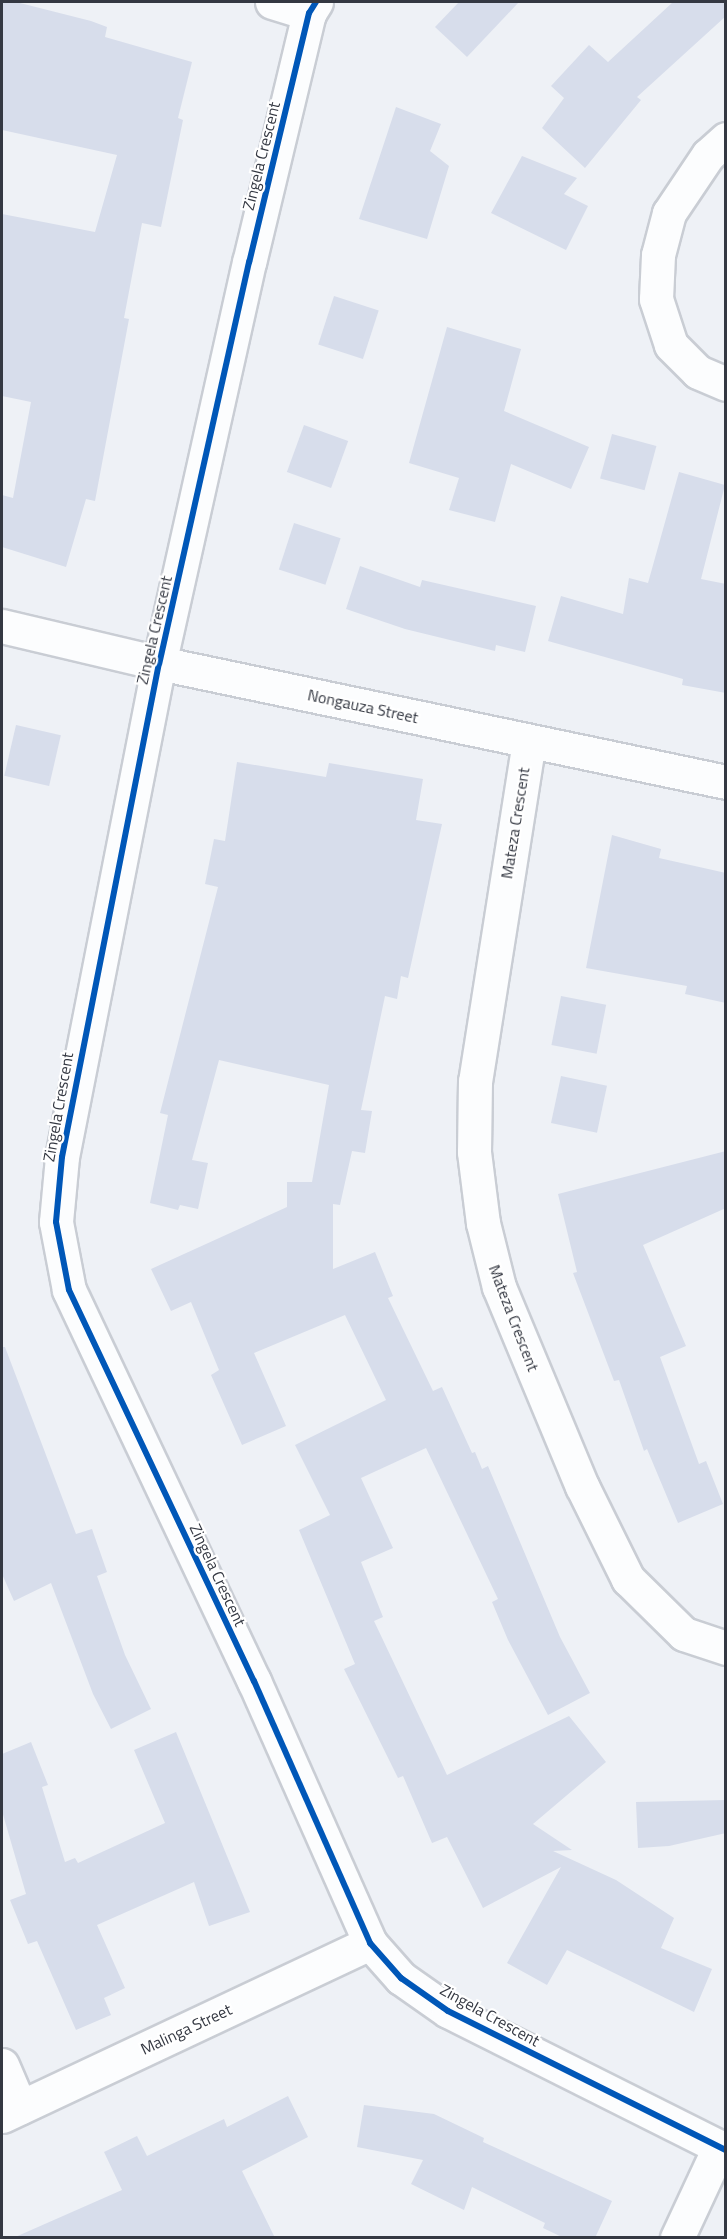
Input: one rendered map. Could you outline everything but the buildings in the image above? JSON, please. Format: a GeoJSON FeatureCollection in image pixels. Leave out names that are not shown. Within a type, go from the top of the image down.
{"type":"FeatureCollection","features":[{"type":"Feature","properties":{"kind":"street"},"geometry":{"type":"LineString","coordinates":[[272,2],[312,7]]}},
{"type":"Feature","properties":{"kind":"street","name":"Zingela Crescent"},"geometry":{"type":"LineString","coordinates":[[312,7],[159,663],[62,1156],[56,1222],[69,1290],[254,1681],[370,1943],[401,1977],[448,2011],[722,2149]]}},
{"type":"Feature","properties":{"kind":"street"},"geometry":{"type":"LineString","coordinates":[[726,139],[708,155],[669,213],[658,255],[656,299],[671,345],[698,372],[726,384]]}},
{"type":"Feature","properties":{"kind":"street","name":"Nongauza Street"},"geometry":{"type":"LineString","coordinates":[[2,626],[159,663],[726,782]]}},
{"type":"Feature","properties":{"kind":"street","name":"Mateza Crescent"},"geometry":{"type":"LineString","coordinates":[[528,741],[474,1081],[474,1152],[483,1223],[503,1298],[582,1486],[628,1579],[684,1634],[726,1648]]}},
{"type":"Feature","properties":{"kind":"street","name":"Malinga Street"},"geometry":{"type":"LineString","coordinates":[[11,2111],[370,1943]]}},
{"type":"Feature","properties":{"kind":"street"},"geometry":{"type":"LineString","coordinates":[[2,2066],[11,2111]]}},
{"type":"Feature","properties":{"kind":"street"},"geometry":{"type":"LineString","coordinates":[[677,2238],[722,2149]]}},
{"type":"Feature","properties":{"kind":"cycle path"},"geometry":{"type":"LineString","coordinates":[[316,2],[309,13],[249,262],[159,663],[62,1157],[56,1222],[69,1290],[254,1681],[370,1943],[401,1978],[448,2011],[726,2150]]}}]}
